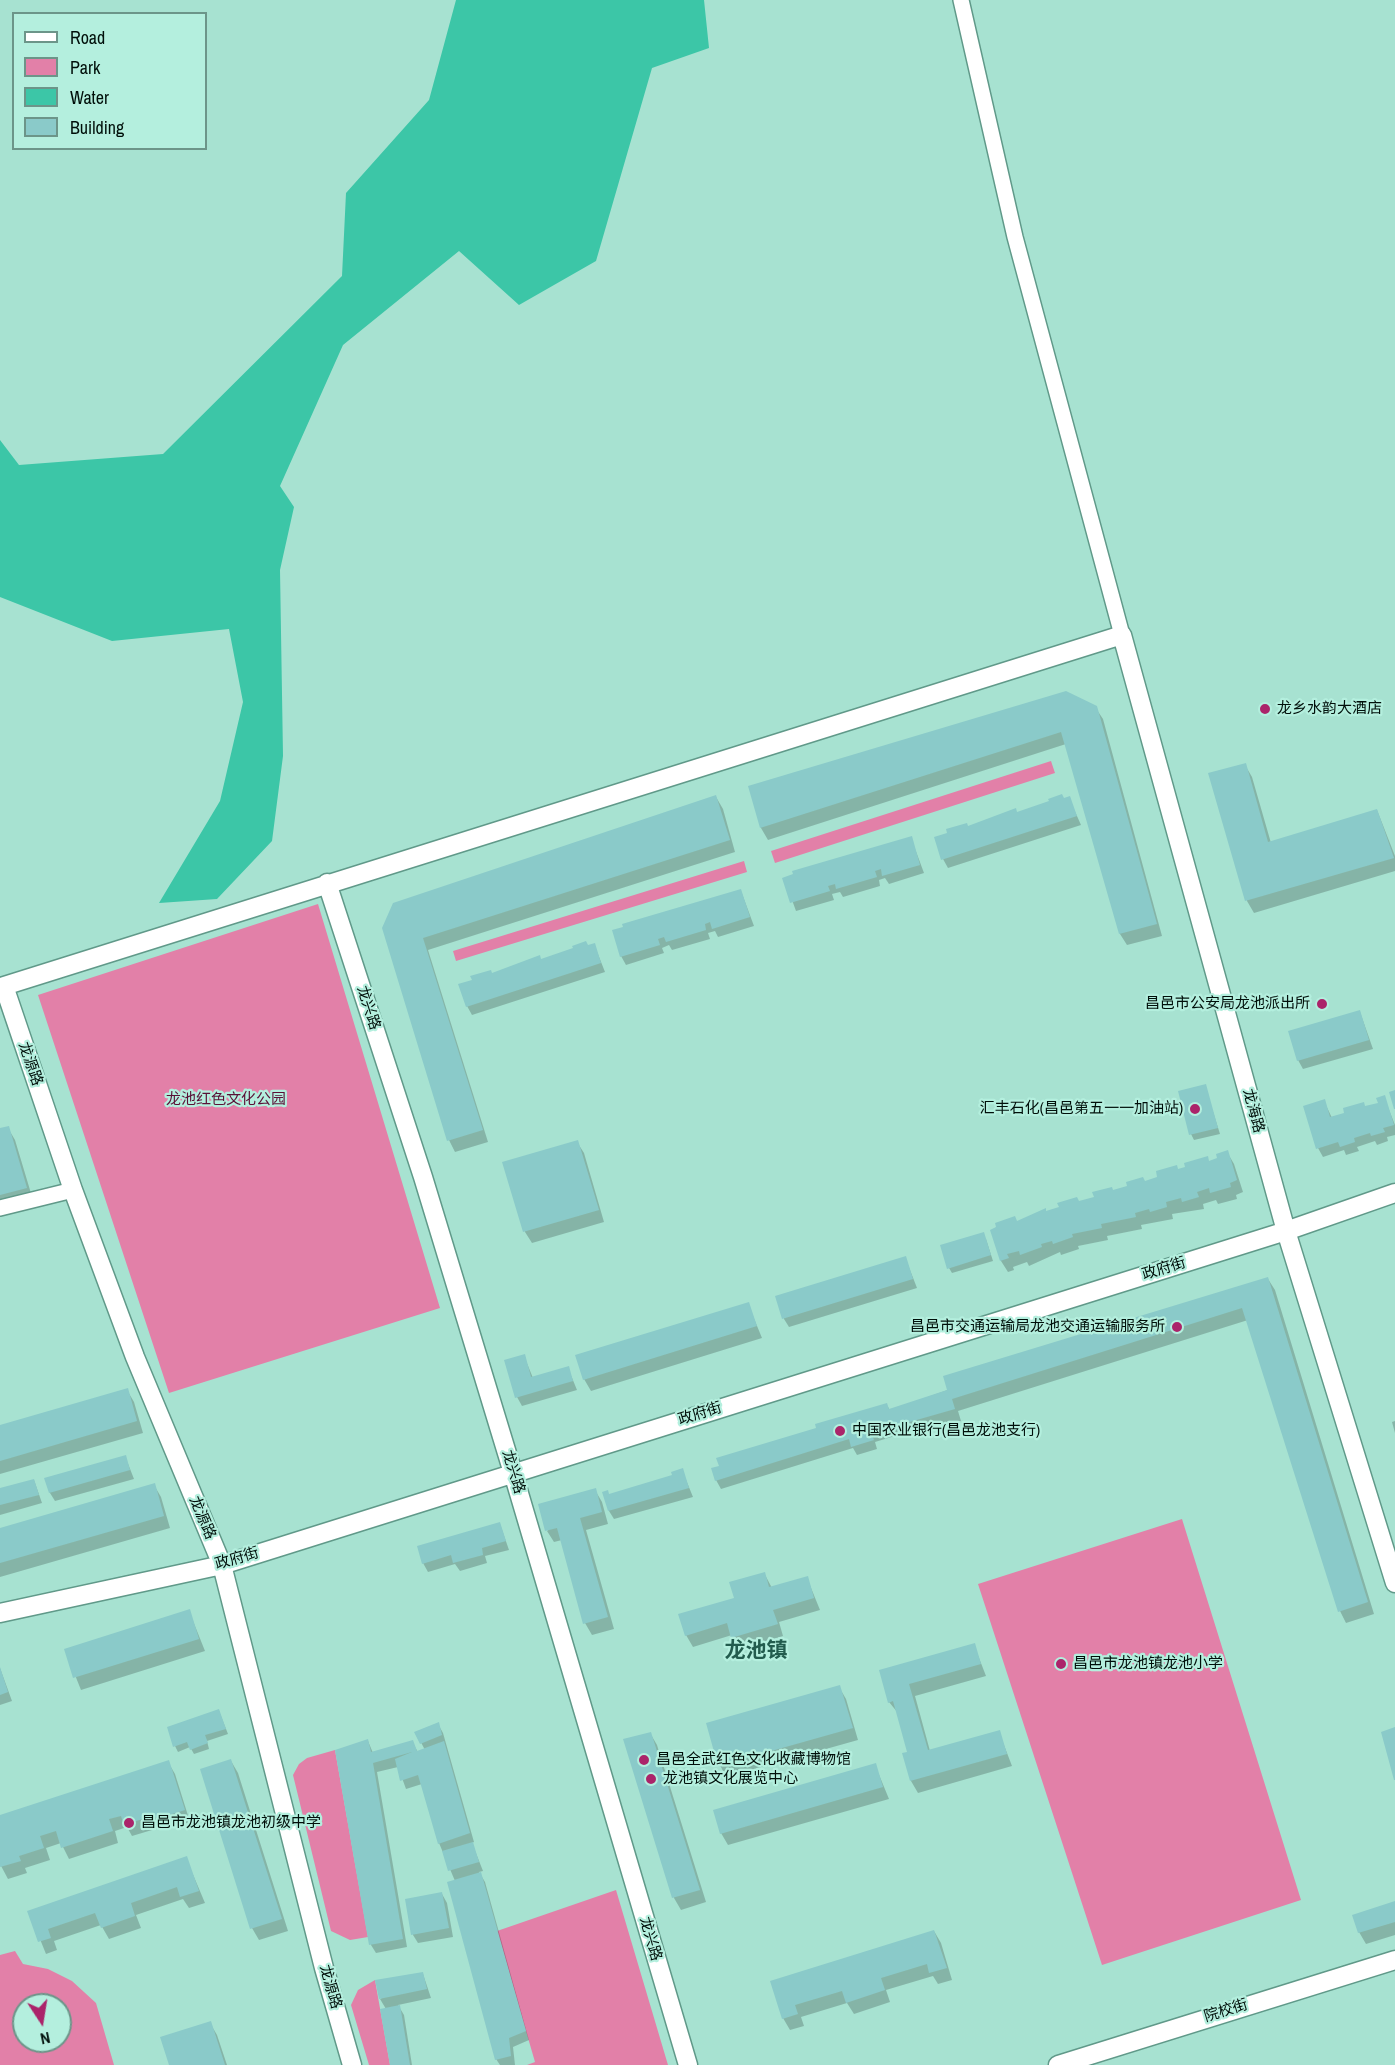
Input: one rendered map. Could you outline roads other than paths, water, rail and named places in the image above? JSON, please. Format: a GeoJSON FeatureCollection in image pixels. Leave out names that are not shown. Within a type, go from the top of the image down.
{"type":"FeatureCollection","features":[{"type":"Feature","properties":{"kind":"street"},"geometry":{"type":"LineString","coordinates":[[2,981],[327,883],[1122,635],[1015,237],[961,0]]}},
{"type":"Feature","properties":{"kind":"street","name":"龙海路"},"geometry":{"type":"LineString","coordinates":[[1122,635],[1286,1231],[1395,1583]]}},
{"type":"Feature","properties":{"kind":"street","name":"龙兴路"},"geometry":{"type":"LineString","coordinates":[[327,883],[426,1189],[513,1473],[688,2065]]}},
{"type":"Feature","properties":{"kind":"street","name":"龙源路"},"geometry":{"type":"LineString","coordinates":[[2,981],[74,1190],[135,1357],[222,1565],[324,1968],[352,2065]]}},
{"type":"Feature","properties":{"kind":"street"},"geometry":{"type":"LineString","coordinates":[[0,1208],[74,1190]]}},
{"type":"Feature","properties":{"kind":"street","name":"政府街"},"geometry":{"type":"LineString","coordinates":[[0,1613],[222,1565],[1286,1231],[1395,1193]]}},
{"type":"Feature","properties":{"kind":"street","name":"院校街"},"geometry":{"type":"LineString","coordinates":[[1058,2065],[1395,1960]]}},
{"type":"Feature","properties":{"kind":"water"},"geometry":{"type":"Polygon","coordinates":[[[456,0],[704,0],[709,48],[652,68],[596,261],[519,305],[459,251],[343,345],[280,486],[294,507],[280,570],[283,756],[272,841],[217,899],[159,903],[220,801],[243,702],[229,629],[112,641],[0,597],[0,440],[19,465],[163,454],[342,276],[346,193],[429,100],[456,0]]]}},
{"type":"Feature","properties":{"kind":"place","name":"龙乡水韵大酒店"},"geometry":{"type":"Point","coordinates":[1265,709]}},
{"type":"Feature","properties":{"kind":"place","name":"昌邑市公安局龙池派出所"},"geometry":{"type":"Point","coordinates":[1322,1004]}},
{"type":"Feature","properties":{"kind":"place","name":"汇丰石化(昌邑第五一一加油站)"},"geometry":{"type":"Point","coordinates":[1195,1109]}},
{"type":"Feature","properties":{"kind":"place","name":"昌邑市交通运输局龙池交通运输服务所"},"geometry":{"type":"Point","coordinates":[1177,1327]}},
{"type":"Feature","properties":{"kind":"place","name":"中国农业银行(昌邑龙池支行)"},"geometry":{"type":"Point","coordinates":[840,1431]}},
{"type":"Feature","properties":{"kind":"place","name":"昌邑市龙池镇龙池小学"},"geometry":{"type":"Point","coordinates":[1061,1664]}},
{"type":"Feature","properties":{"kind":"place","name":"昌邑全武红色文化收藏博物馆"},"geometry":{"type":"Point","coordinates":[644,1760]}},
{"type":"Feature","properties":{"kind":"place","name":"龙池镇文化展览中心"},"geometry":{"type":"Point","coordinates":[651,1779]}},
{"type":"Feature","properties":{"kind":"place","name":"昌邑市龙池镇龙池初级中学"},"geometry":{"type":"Point","coordinates":[129,1823]}},
{"type":"Feature","properties":{"kind":"district","name":"龙池镇"},"geometry":{"type":"Point","coordinates":[756,1651]}},
{"type":"Feature","properties":{"kind":"park label","name":"龙池红色文化公园"},"geometry":{"type":"Point","coordinates":[226,1100]}}]}
